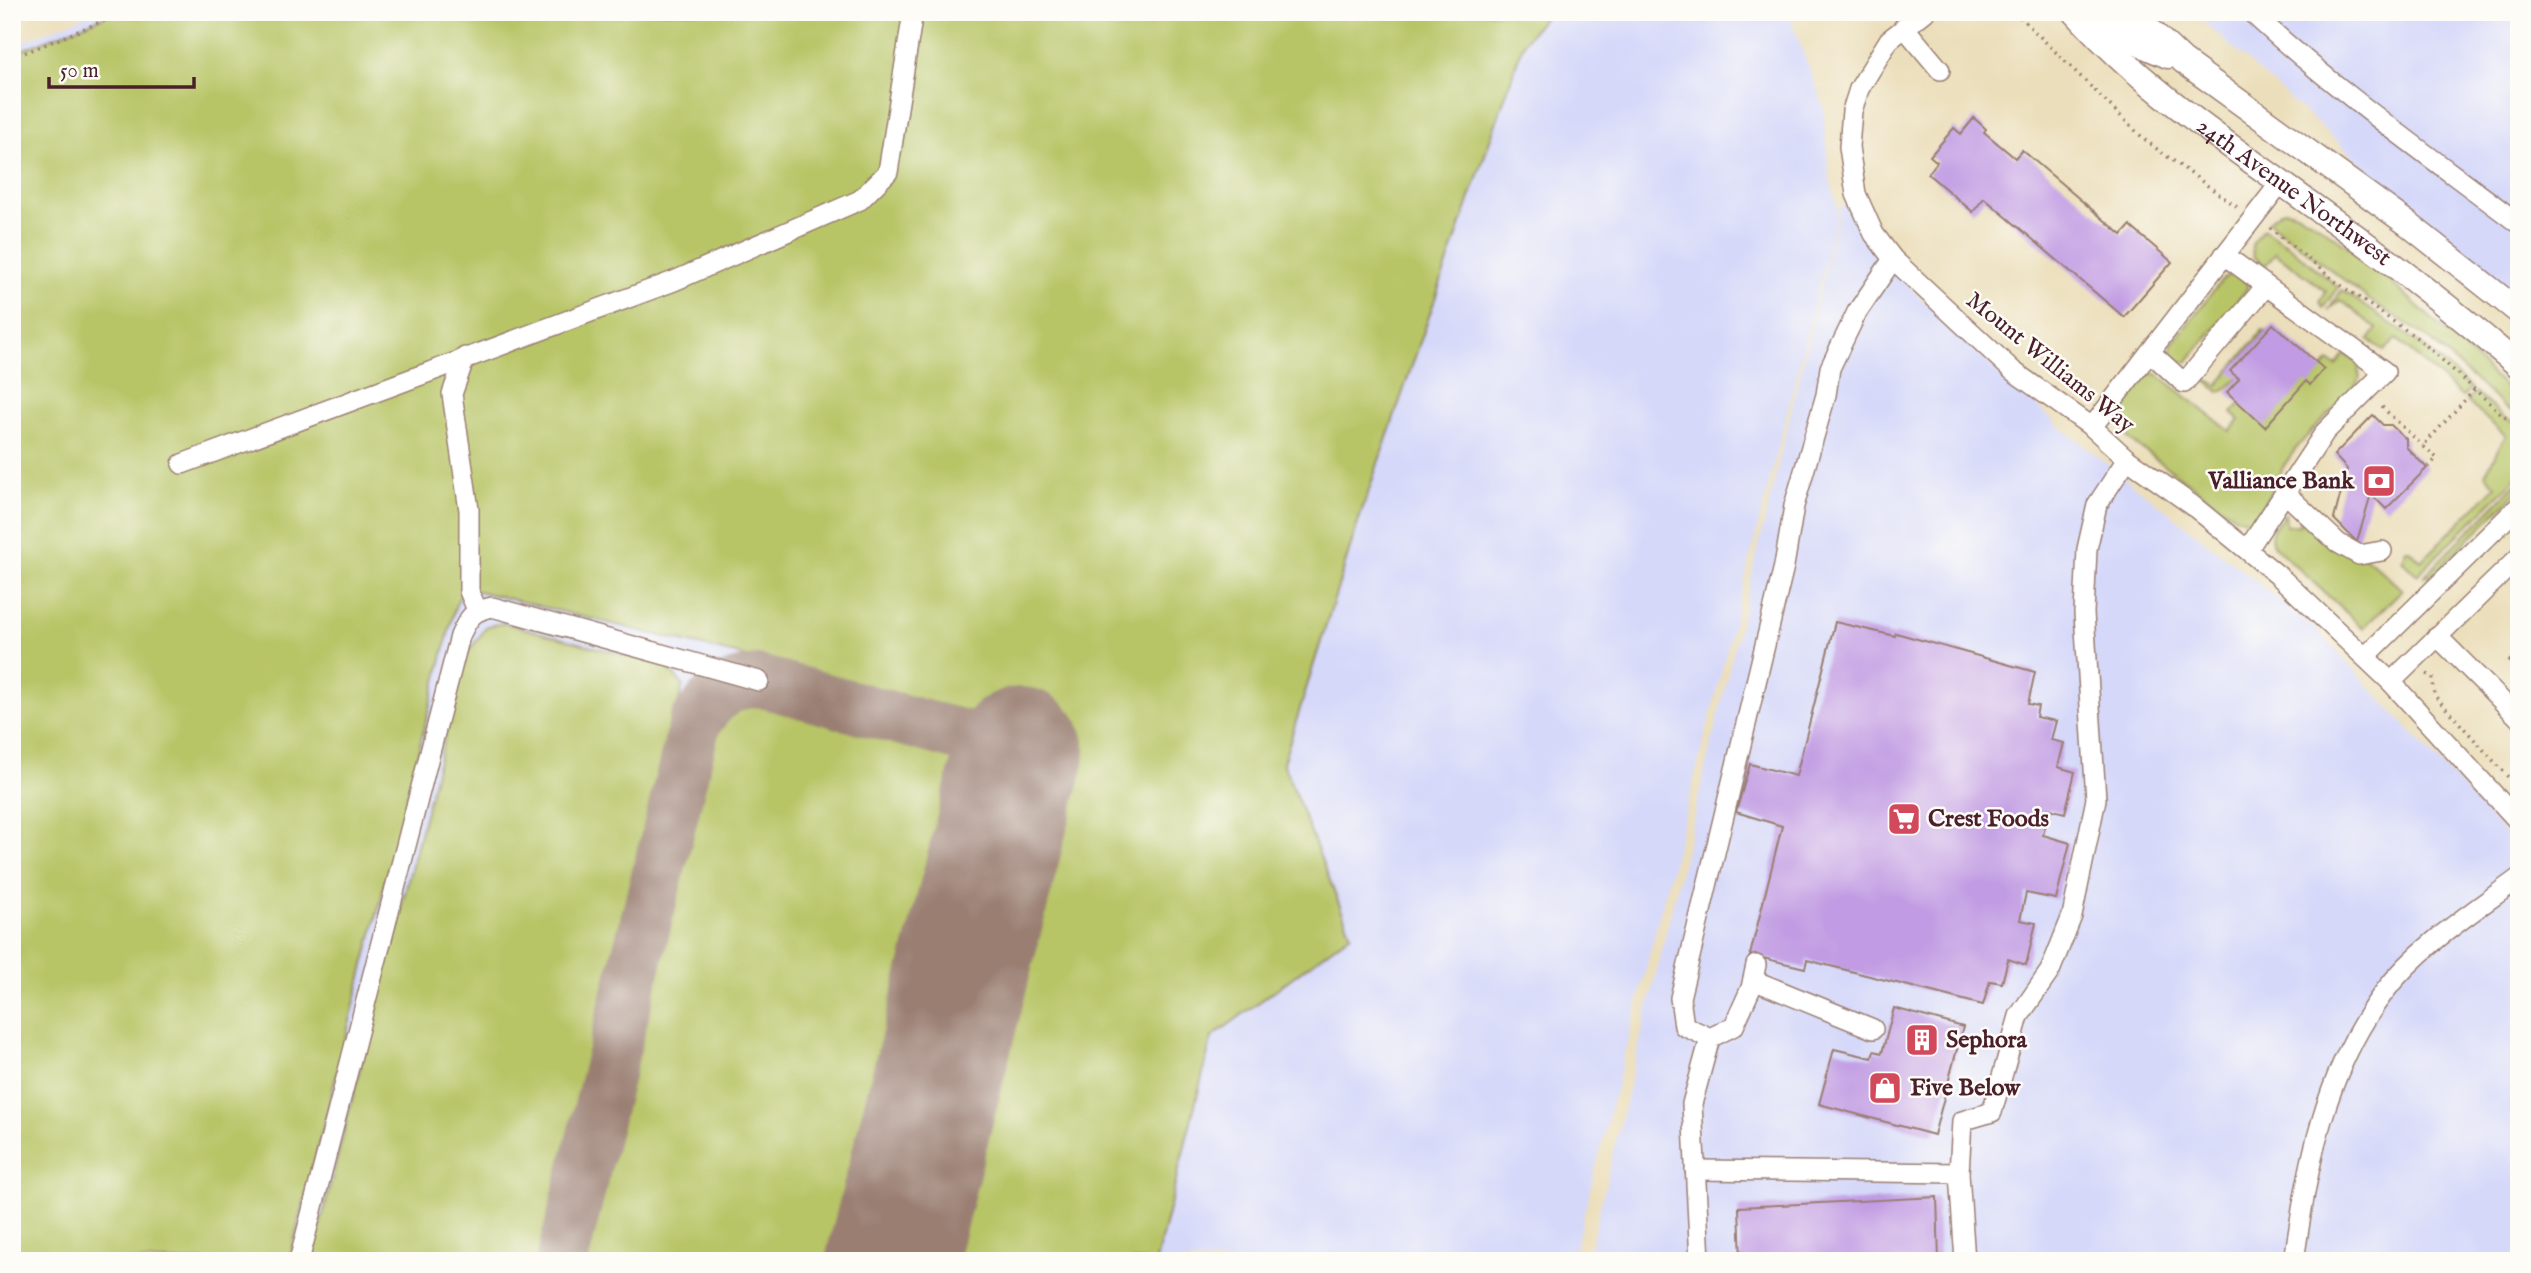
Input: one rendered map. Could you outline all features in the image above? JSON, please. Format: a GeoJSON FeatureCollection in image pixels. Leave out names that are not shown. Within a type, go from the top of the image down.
{"type":"FeatureCollection","features":[{"type":"Feature","properties":{"kind":"main road","name":"24th Avenue Northwest"},"geometry":{"type":"LineString","coordinates":[[2075,12],[2125,64],[2171,103],[2394,264],[2519,366]]}},
{"type":"Feature","properties":{"kind":"main road"},"geometry":{"type":"LineString","coordinates":[[2104,12],[2128,39],[2187,65]]}},
{"type":"Feature","properties":{"kind":"main road","name":"24th Avenue Northwest"},"geometry":{"type":"LineString","coordinates":[[2131,12],[2187,65],[2408,224],[2519,313]]}},
{"type":"Feature","properties":{"kind":"street"},"geometry":{"type":"LineString","coordinates":[[182,464],[674,281],[860,200],[888,172],[913,12]]}},
{"type":"Feature","properties":{"kind":"street","name":"Mount Williams Way"},"geometry":{"type":"LineString","coordinates":[[1925,12],[1889,40],[1859,89],[1852,111],[1849,148],[1856,194],[1863,212],[1892,259],[2013,371],[2092,427],[2127,459],[2248,549],[2391,682]]}},
{"type":"Feature","properties":{"kind":"street"},"geometry":{"type":"LineString","coordinates":[[2251,12],[2336,87],[2519,224]]}},
{"type":"Feature","properties":{"kind":"street"},"geometry":{"type":"LineString","coordinates":[[1904,27],[1940,70]]}},
{"type":"Feature","properties":{"kind":"street"},"geometry":{"type":"LineString","coordinates":[[2092,427],[2281,182]]}},
{"type":"Feature","properties":{"kind":"street"},"geometry":{"type":"LineString","coordinates":[[2224,255],[2385,372],[2325,432],[2248,549]]}},
{"type":"Feature","properties":{"kind":"street"},"geometry":{"type":"LineString","coordinates":[[1710,1038],[1684,1026],[1680,998],[1784,566],[1794,506],[1826,395],[1830,368],[1857,312],[1892,259]]}},
{"type":"Feature","properties":{"kind":"street"},"geometry":{"type":"LineString","coordinates":[[2150,352],[2184,383],[2266,286]]}},
{"type":"Feature","properties":{"kind":"street"},"geometry":{"type":"LineString","coordinates":[[465,357],[452,394],[469,510],[469,592],[477,610]]}},
{"type":"Feature","properties":{"kind":"street"},"geometry":{"type":"LineString","coordinates":[[1965,1261],[1959,1173],[1962,1121],[1992,1112],[2019,1016],[2050,971],[2072,916],[2096,799],[2084,613],[2087,549],[2096,505],[2127,459]]}},
{"type":"Feature","properties":{"kind":"street"},"geometry":{"type":"LineString","coordinates":[[2285,492],[2339,543],[2359,555],[2382,551]]}},
{"type":"Feature","properties":{"kind":"street"},"geometry":{"type":"LineString","coordinates":[[2366,656],[2519,506]]}},
{"type":"Feature","properties":{"kind":"street"},"geometry":{"type":"LineString","coordinates":[[2519,557],[2391,682],[2519,822]]}},
{"type":"Feature","properties":{"kind":"street"},"geometry":{"type":"LineString","coordinates":[[299,1261],[460,636],[470,616],[477,610],[492,607],[759,681]]}},
{"type":"Feature","properties":{"kind":"street"},"geometry":{"type":"LineString","coordinates":[[2437,636],[2519,718]]}},
{"type":"Feature","properties":{"kind":"street"},"geometry":{"type":"LineString","coordinates":[[2294,1261],[2308,1164],[2327,1098],[2352,1044],[2384,992],[2419,955],[2519,878]]}},
{"type":"Feature","properties":{"kind":"street"},"geometry":{"type":"LineString","coordinates":[[1700,1261],[1692,1104],[1710,1038],[1734,1026],[1755,972],[1873,1029]]}},
{"type":"Feature","properties":{"kind":"street"},"geometry":{"type":"LineString","coordinates":[[1695,1170],[1959,1173]]}},
{"type":"Feature","properties":{"kind":"path"},"geometry":{"type":"LineString","coordinates":[[12,58],[125,12]]}},
{"type":"Feature","properties":{"kind":"path"},"geometry":{"type":"LineString","coordinates":[[2423,446],[2475,389]]}},
{"type":"Feature","properties":{"kind":"path"},"geometry":{"type":"LineString","coordinates":[[2382,407],[2437,458],[2428,467]]}},
{"type":"Feature","properties":{"kind":"path"},"geometry":{"type":"LineString","coordinates":[[2427,674],[2433,677],[2434,695],[2519,789]]}},
{"type":"Feature","properties":{"kind":"shaded area"},"geometry":{"type":"Polygon","coordinates":[[[96,12],[1788,12],[1823,105],[1829,176],[1838,211],[1572,1261],[12,1261],[12,46],[96,12]]]}},
{"type":"Feature","properties":{"kind":"shaded area"},"geometry":{"type":"Polygon","coordinates":[[[2193,12],[2519,12],[2519,305],[2193,12]]]}},
{"type":"Feature","properties":{"kind":"shaded area"},"geometry":{"type":"Polygon","coordinates":[[[1846,202],[1874,250],[1952,330],[2059,426],[2315,628],[2519,849],[2519,1261],[1587,1261],[1840,208],[1846,202]]]}},
{"type":"Feature","properties":{"kind":"green space"},"geometry":{"type":"Polygon","coordinates":[[[115,12],[1548,12],[1524,42],[1362,510],[1283,763],[1351,934],[1212,1037],[1156,1261],[936,1261],[1072,723],[987,703],[984,715],[478,591],[462,592],[455,607],[289,1261],[12,1261],[12,54],[115,12]]]}},
{"type":"Feature","properties":{"kind":"green space"},"geometry":{"type":"Polygon","coordinates":[[[2283,210],[2303,216],[2331,234],[2401,291],[2519,399],[2519,414],[2505,408],[2427,337],[2371,301],[2268,221],[2283,210]]]}},
{"type":"Feature","properties":{"kind":"green space"},"geometry":{"type":"Polygon","coordinates":[[[2263,229],[2288,245],[2338,287],[2323,308],[2320,301],[2326,291],[2275,253],[2266,265],[2253,257],[2252,245],[2263,229]]]}},
{"type":"Feature","properties":{"kind":"green space"},"geometry":{"type":"Polygon","coordinates":[[[2233,273],[2247,283],[2247,289],[2187,362],[2178,362],[2171,354],[2172,344],[2223,279],[2233,273]]]}},
{"type":"Feature","properties":{"kind":"green space"},"geometry":{"type":"Polygon","coordinates":[[[2342,290],[2419,343],[2471,388],[2462,397],[2397,339],[2384,351],[2369,340],[2377,329],[2340,300],[2328,311],[2342,290]]]}},
{"type":"Feature","properties":{"kind":"green space"},"geometry":{"type":"Polygon","coordinates":[[[2263,330],[2266,331],[2235,369],[2241,375],[2229,387],[2219,392],[2203,378],[2218,385],[2263,330]]]}},
{"type":"Feature","properties":{"kind":"green space"},"geometry":{"type":"Polygon","coordinates":[[[2345,354],[2357,361],[2360,379],[2298,446],[2264,504],[2248,520],[2236,517],[2131,441],[2125,433],[2122,424],[2124,404],[2135,386],[2150,374],[2157,374],[2230,431],[2239,420],[2232,413],[2241,403],[2305,379],[2311,382],[2329,361],[2336,366],[2345,354]]]}},
{"type":"Feature","properties":{"kind":"green space"},"geometry":{"type":"Polygon","coordinates":[[[2475,392],[2504,418],[2519,424],[2519,475],[2417,575],[2402,560],[2405,550],[2408,549],[2421,561],[2496,486],[2485,474],[2506,436],[2466,401],[2475,392]]]}},
{"type":"Feature","properties":{"kind":"green space"},"geometry":{"type":"Polygon","coordinates":[[[2519,481],[2517,492],[2434,573],[2423,577],[2519,481]]]}},
{"type":"Feature","properties":{"kind":"green space"},"geometry":{"type":"Polygon","coordinates":[[[2298,513],[2372,562],[2402,590],[2363,628],[2273,545],[2271,536],[2276,525],[2285,514],[2286,526],[2300,525],[2298,513]]]}},
{"type":"Feature","properties":{"kind":"green space"},"geometry":{"type":"Polygon","coordinates":[[[504,623],[666,666],[683,685],[541,1261],[311,1261],[465,657],[487,626],[504,623]]]}},
{"type":"Feature","properties":{"kind":"green space"},"geometry":{"type":"Polygon","coordinates":[[[754,699],[934,744],[953,761],[964,792],[845,1261],[579,1261],[713,731],[729,706],[754,699]]]}},
{"type":"Feature","properties":{"kind":"building"},"geometry":{"type":"Polygon","coordinates":[[[1974,118],[1986,129],[1984,132],[2015,158],[2022,150],[2122,235],[2130,226],[2172,262],[2124,317],[1984,198],[1973,212],[1928,174],[1937,162],[1930,156],[1954,128],[1961,134],[1974,118]]]}},
{"type":"Feature","properties":{"kind":"building"},"geometry":{"type":"Polygon","coordinates":[[[2273,324],[2324,369],[2310,385],[2306,381],[2265,427],[2227,392],[2239,379],[2230,371],[2273,324]]]}},
{"type":"Feature","properties":{"kind":"building","name":"Valliance Bank"},"geometry":{"type":"Polygon","coordinates":[[[2373,415],[2383,425],[2391,425],[2406,439],[2406,447],[2427,468],[2386,509],[2371,494],[2357,542],[2334,519],[2347,469],[2334,455],[2373,415]]]}},
{"type":"Feature","properties":{"kind":"building","name":"Crest Foods"},"geometry":{"type":"Polygon","coordinates":[[[1835,622],[1895,636],[1896,633],[2035,672],[2028,704],[2038,706],[2036,717],[2056,721],[2051,740],[2064,743],[2058,767],[2075,772],[2065,813],[2049,809],[2043,835],[2070,843],[2056,899],[2026,893],[2020,920],[2036,923],[2026,965],[2008,959],[2002,983],[1990,981],[1983,1005],[1807,960],[1805,968],[1750,955],[1782,826],[1736,812],[1750,764],[1796,776],[1835,622]]]}},
{"type":"Feature","properties":{"kind":"building"},"geometry":{"type":"Polygon","coordinates":[[[2519,652],[2519,671],[2509,661],[2519,652]]]}},
{"type":"Feature","properties":{"kind":"building","name":"Five Below"},"geometry":{"type":"Polygon","coordinates":[[[1894,1008],[1963,1027],[1934,1135],[1819,1104],[1834,1049],[1872,1058],[1874,1051],[1882,1053],[1894,1008]]]}},
{"type":"Feature","properties":{"kind":"building"},"geometry":{"type":"Polygon","coordinates":[[[1937,1197],[1939,1261],[1741,1261],[1739,1207],[1937,1197]]]}},
{"type":"Feature","properties":{"kind":"taxiway"},"geometry":{"type":"LineString","coordinates":[[562,1261],[695,723],[707,706],[729,688],[759,681],[1020,752]]}},
{"type":"Feature","properties":{"kind":"runway"},"geometry":{"type":"LineString","coordinates":[[891,1261],[1020,752]]}},
{"type":"Feature","properties":{"kind":"place","name":"Valliance Bank"},"geometry":{"type":"Point","coordinates":[2379,481]}},
{"type":"Feature","properties":{"kind":"place","name":"Crest Foods"},"geometry":{"type":"Point","coordinates":[1904,819]}},
{"type":"Feature","properties":{"kind":"place","name":"Sephora"},"geometry":{"type":"Point","coordinates":[1922,1040]}},
{"type":"Feature","properties":{"kind":"place","name":"Five Below"},"geometry":{"type":"Point","coordinates":[1885,1088]}}]}
